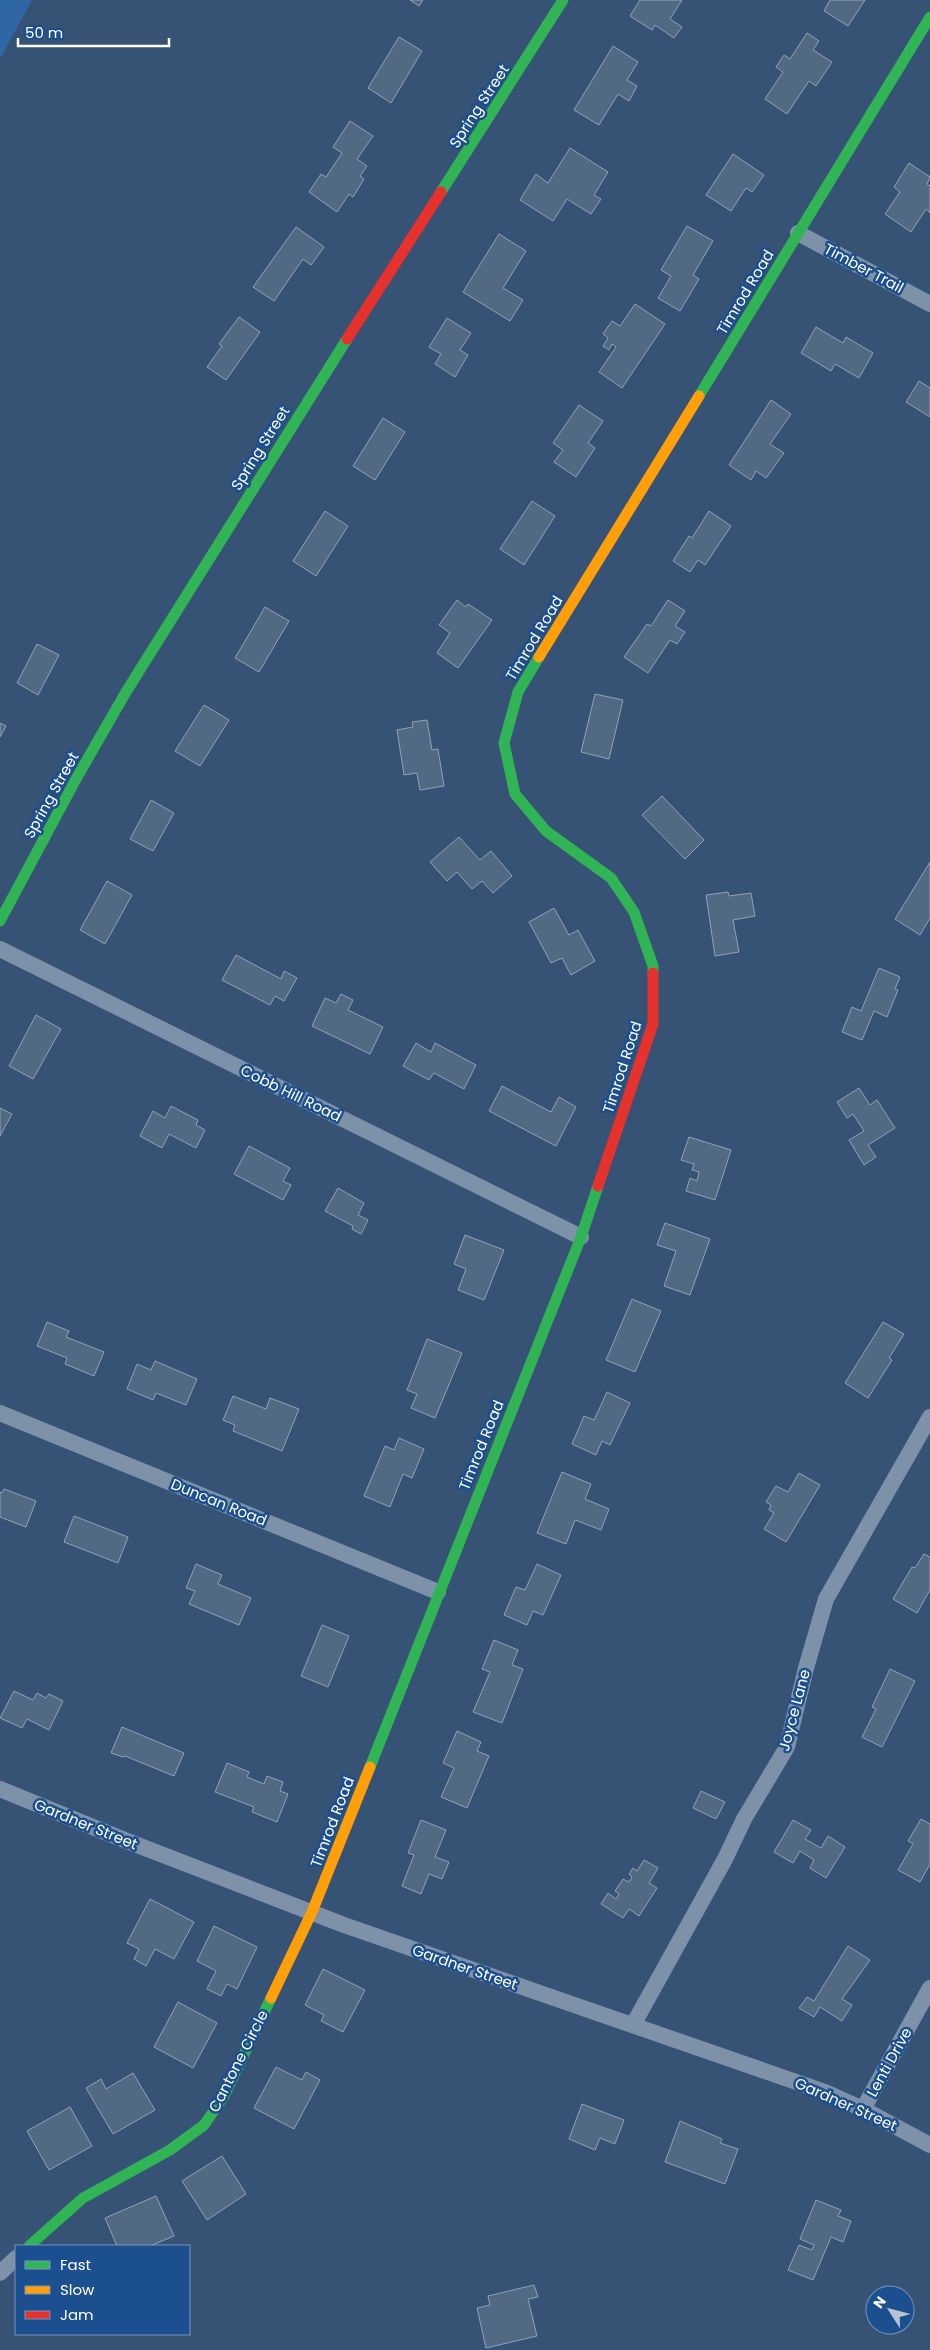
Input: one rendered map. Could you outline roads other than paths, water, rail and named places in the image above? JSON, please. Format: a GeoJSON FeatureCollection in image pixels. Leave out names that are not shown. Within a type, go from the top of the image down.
{"type":"FeatureCollection","features":[{"type":"Feature","properties":{"kind":"street","name":"Spring Street"},"geometry":{"type":"LineString","coordinates":[[0,921],[76,779],[126,692],[218,542],[563,0]]}},
{"type":"Feature","properties":{"kind":"street","name":"Timrod Road"},"geometry":{"type":"LineString","coordinates":[[312,1912],[581,1237],[653,1024],[653,966],[634,912],[612,878],[546,831],[515,794],[504,743],[518,692],[930,17]]}},
{"type":"Feature","properties":{"kind":"street","name":"Timber Trail"},"geometry":{"type":"LineString","coordinates":[[798,233],[930,304]]}},
{"type":"Feature","properties":{"kind":"street","name":"Cobb Hill Road"},"geometry":{"type":"LineString","coordinates":[[0,949],[581,1237]]}},
{"type":"Feature","properties":{"kind":"street","name":"Duncan Road"},"geometry":{"type":"LineString","coordinates":[[0,1413],[438,1592]]}},
{"type":"Feature","properties":{"kind":"street","name":"Joyce Lane"},"geometry":{"type":"LineString","coordinates":[[633,2025],[725,1859],[744,1819],[787,1747],[806,1668],[826,1599],[930,1417]]}},
{"type":"Feature","properties":{"kind":"street","name":"Gardner Street"},"geometry":{"type":"LineString","coordinates":[[0,1789],[127,1841],[406,1947],[777,2074],[864,2108],[930,2145]]}},
{"type":"Feature","properties":{"kind":"street","name":"Cantone Circle"},"geometry":{"type":"LineString","coordinates":[[30,2245],[83,2198],[170,2150],[204,2125],[224,2096],[312,1912]]}},
{"type":"Feature","properties":{"kind":"street","name":"Lenti Drive"},"geometry":{"type":"LineString","coordinates":[[864,2108],[930,1988]]}},
{"type":"Feature","properties":{"kind":"street"},"geometry":{"type":"LineString","coordinates":[[0,2273],[15,2259]]}}]}
